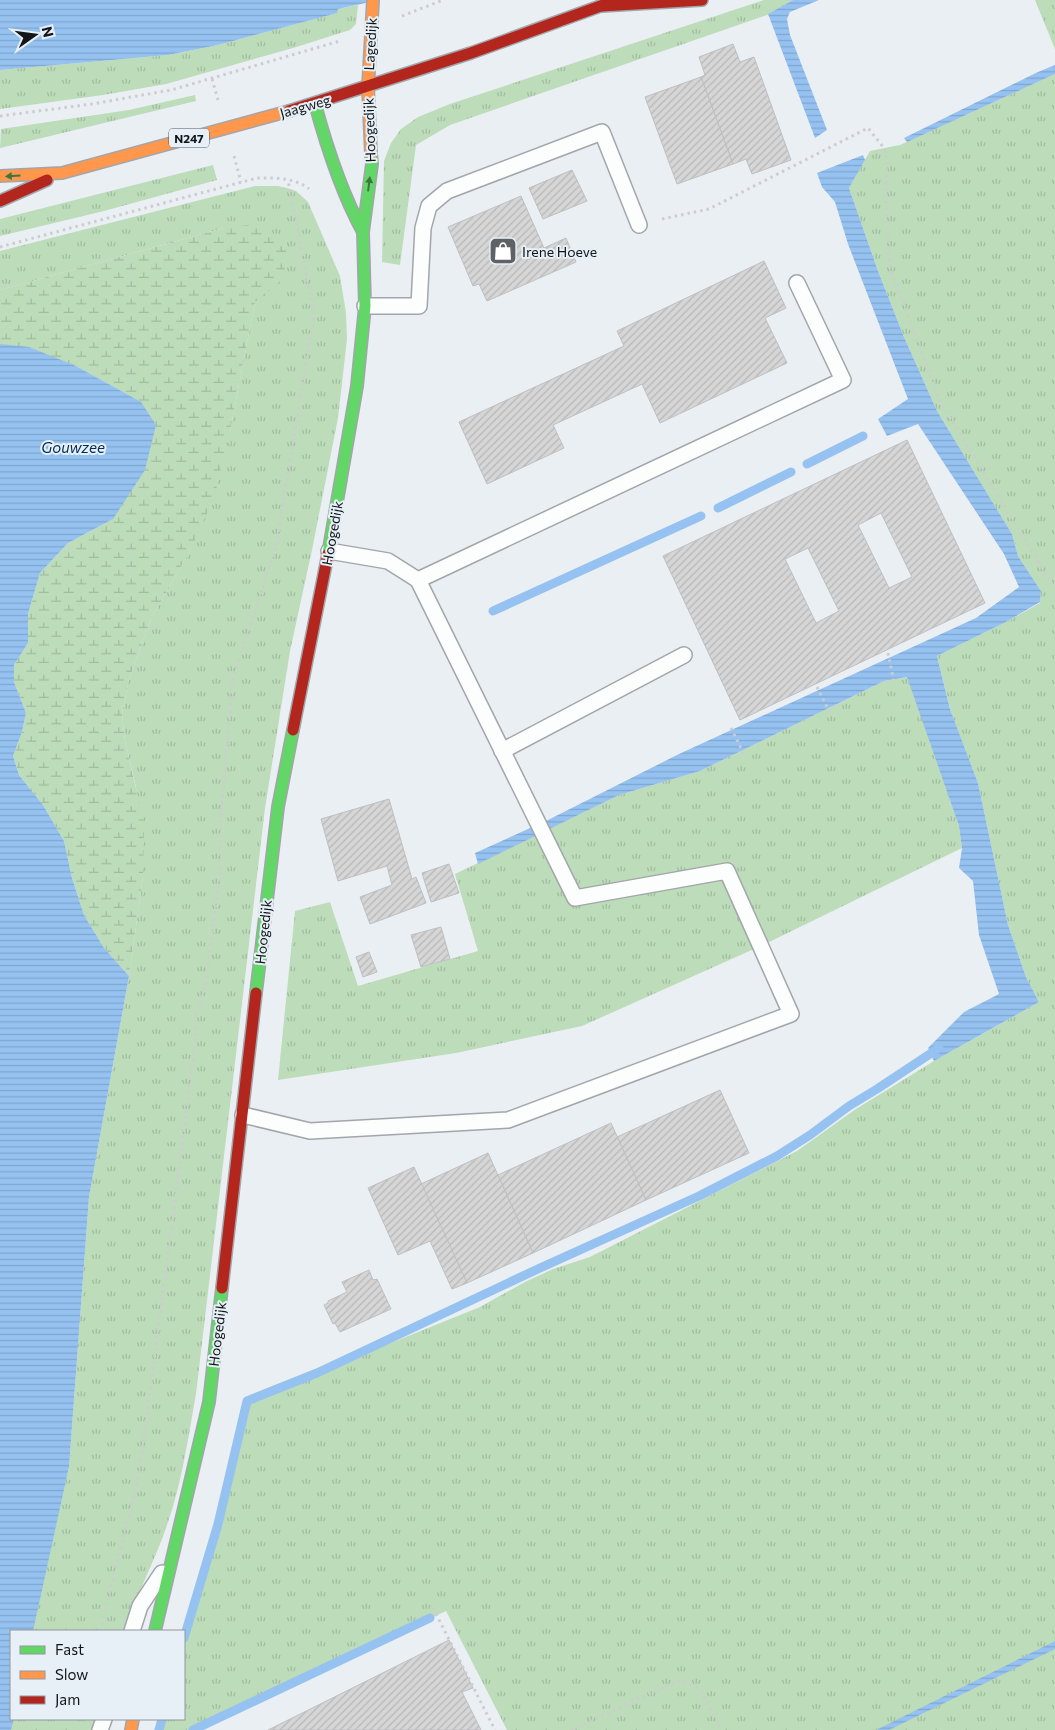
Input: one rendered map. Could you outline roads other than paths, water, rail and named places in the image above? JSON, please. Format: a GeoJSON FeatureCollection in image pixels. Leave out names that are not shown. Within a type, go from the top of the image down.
{"type":"FeatureCollection","features":[{"type":"Feature","properties":{"kind":"street","name":"Lagedijk"},"geometry":{"type":"LineString","coordinates":[[368,87],[370,23],[373,0]]}},
{"type":"Feature","properties":{"kind":"street","name":"Jaagweg"},"geometry":{"type":"LineString","coordinates":[[0,176],[62,173],[315,104],[471,54],[617,0]]}},
{"type":"Feature","properties":{"kind":"street","name":"N247"},"geometry":{"type":"LineString","coordinates":[[606,3],[702,0]]}},
{"type":"Feature","properties":{"kind":"street","name":"Hoogedijk"},"geometry":{"type":"LineString","coordinates":[[155,1630],[175,1553],[209,1402],[278,807],[329,551],[357,386],[365,306],[363,232],[372,164],[368,87]]}},
{"type":"Feature","properties":{"kind":"street","name":"Hoogedijk"},"geometry":{"type":"LineString","coordinates":[[315,104],[350,210],[363,232]]}},
{"type":"Feature","properties":{"kind":"street","name":"N247"},"geometry":{"type":"LineString","coordinates":[[0,201],[62,173]]}},
{"type":"Feature","properties":{"kind":"lane"},"geometry":{"type":"LineString","coordinates":[[365,306],[419,306],[423,228],[429,206],[447,191],[602,132],[639,224]]}},
{"type":"Feature","properties":{"kind":"lane"},"geometry":{"type":"LineString","coordinates":[[418,580],[842,380],[797,283]]}},
{"type":"Feature","properties":{"kind":"lane"},"geometry":{"type":"LineString","coordinates":[[243,1115],[310,1130],[508,1120],[791,1014],[726,871],[575,898],[418,580],[388,561],[329,551]]}},
{"type":"Feature","properties":{"kind":"lane"},"geometry":{"type":"LineString","coordinates":[[502,751],[684,655]]}},
{"type":"Feature","properties":{"kind":"lane"},"geometry":{"type":"LineString","coordinates":[[132,1630],[140,1606],[175,1553]]}},
{"type":"Feature","properties":{"kind":"water"},"geometry":{"type":"Polygon","coordinates":[[[0,0],[379,0],[338,9],[337,13],[218,45],[168,55],[0,70],[0,0]]]}},
{"type":"Feature","properties":{"kind":"water"},"geometry":{"type":"Polygon","coordinates":[[[793,0],[819,0],[790,12],[787,19],[790,35],[827,130],[815,138],[768,14],[793,0]]]}},
{"type":"Feature","properties":{"kind":"water"},"geometry":{"type":"Polygon","coordinates":[[[1055,65],[1055,74],[907,142],[904,138],[1038,72],[1055,65]]]}},
{"type":"Feature","properties":{"kind":"water"},"geometry":{"type":"Polygon","coordinates":[[[863,155],[865,160],[849,188],[878,271],[904,337],[937,411],[1012,534],[1018,556],[1041,591],[1040,602],[1006,622],[937,656],[950,709],[978,783],[1008,925],[1026,977],[1039,1002],[934,1061],[928,1048],[964,1012],[999,994],[979,935],[973,881],[959,868],[962,848],[959,826],[907,677],[884,681],[700,771],[619,795],[478,864],[475,853],[548,820],[679,754],[976,618],[1019,587],[1004,554],[918,424],[887,436],[878,419],[908,399],[848,244],[835,202],[822,187],[817,173],[863,155]]]}},
{"type":"Feature","properties":{"kind":"water","name":"Gouwzee"},"geometry":{"type":"Polygon","coordinates":[[[0,344],[29,347],[76,366],[141,402],[156,425],[145,470],[113,519],[68,543],[40,573],[28,614],[28,643],[14,665],[14,682],[26,713],[22,732],[13,756],[19,775],[43,805],[64,841],[72,878],[84,915],[104,948],[129,976],[89,1197],[69,1467],[33,1630],[10,1630],[10,1720],[14,1720],[11,1730],[0,1730],[0,344]]]}},
{"type":"Feature","properties":{"kind":"water"},"geometry":{"type":"Polygon","coordinates":[[[1055,1641],[1055,1649],[889,1730],[876,1730],[1055,1641]]]}},
{"type":"Feature","properties":{"kind":"waterway"},"geometry":{"type":"LineString","coordinates":[[807,464],[863,436]]}},
{"type":"Feature","properties":{"kind":"waterway"},"geometry":{"type":"LineString","coordinates":[[718,508],[791,472]]}},
{"type":"Feature","properties":{"kind":"waterway"},"geometry":{"type":"LineString","coordinates":[[493,611],[701,516]]}},
{"type":"Feature","properties":{"kind":"waterway"},"geometry":{"type":"LineString","coordinates":[[185,1635],[218,1524],[247,1401],[317,1373],[540,1268],[699,1196],[777,1156],[810,1135],[849,1106],[939,1048]]}},
{"type":"Feature","properties":{"kind":"waterway"},"geometry":{"type":"LineString","coordinates":[[193,1730],[430,1618]]}},
{"type":"Feature","properties":{"kind":"waterway"},"geometry":{"type":"LineString","coordinates":[[159,1730],[162,1720]]}},
{"type":"Feature","properties":{"kind":"place","name":"Irene Hoeve"},"geometry":{"type":"Point","coordinates":[503,251]}}]}
